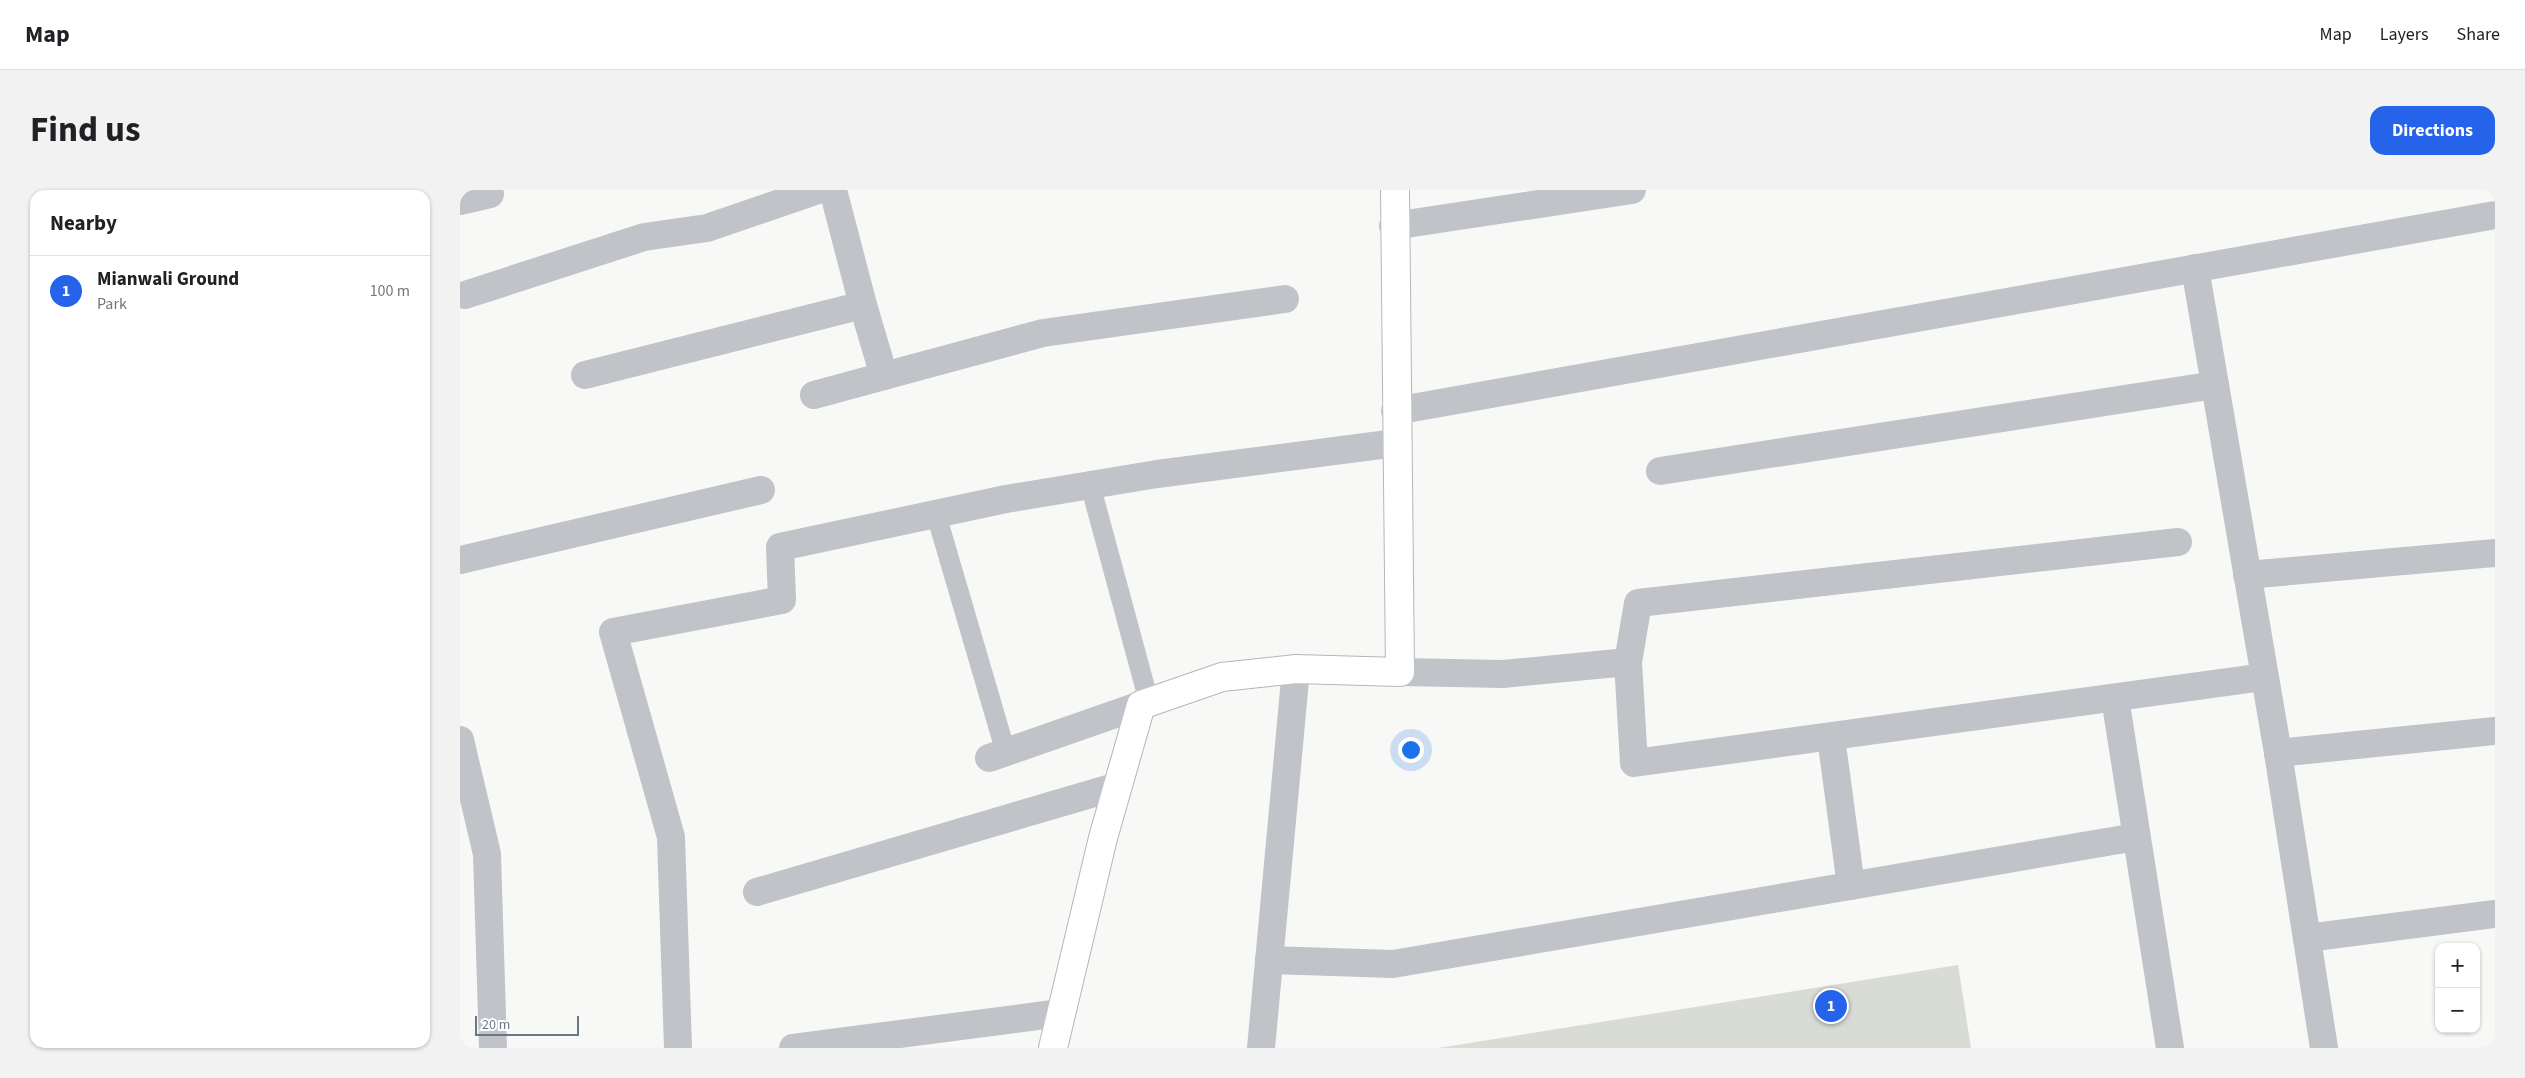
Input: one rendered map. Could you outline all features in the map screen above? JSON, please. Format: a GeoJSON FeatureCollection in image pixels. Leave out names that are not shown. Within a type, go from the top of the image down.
{"type":"FeatureCollection","features":[{"type":"Feature","properties":{"kind":"street"},"geometry":{"type":"LineString","coordinates":[[460,201],[490,194],[489,190]]}},
{"type":"Feature","properties":{"kind":"street"},"geometry":{"type":"LineString","coordinates":[[465,295],[644,237],[707,228],[818,190]]}},
{"type":"Feature","properties":{"kind":"street"},"geometry":{"type":"LineString","coordinates":[[833,190],[884,376]]}},
{"type":"Feature","properties":{"kind":"street"},"geometry":{"type":"LineString","coordinates":[[1395,190],[1393,226],[1400,672]]}},
{"type":"Feature","properties":{"kind":"street"},"geometry":{"type":"LineString","coordinates":[[1393,226],[1632,190]]}},
{"type":"Feature","properties":{"kind":"street"},"geometry":{"type":"LineString","coordinates":[[1396,412],[2495,215]]}},
{"type":"Feature","properties":{"kind":"street"},"geometry":{"type":"LineString","coordinates":[[2196,268],[2278,753],[2324,1048]]}},
{"type":"Feature","properties":{"kind":"street"},"geometry":{"type":"LineString","coordinates":[[814,395],[1043,333],[1284,299]]}},
{"type":"Feature","properties":{"kind":"street"},"geometry":{"type":"LineString","coordinates":[[585,375],[863,305]]}},
{"type":"Feature","properties":{"kind":"street"},"geometry":{"type":"LineString","coordinates":[[1660,472],[2215,385]]}},
{"type":"Feature","properties":{"kind":"street"},"geometry":{"type":"LineString","coordinates":[[678,1048],[671,837],[613,632],[782,600],[780,547],[1006,499],[1090,484],[1396,443]]}},
{"type":"Feature","properties":{"kind":"street"},"geometry":{"type":"LineString","coordinates":[[460,560],[761,490]]}},
{"type":"Feature","properties":{"kind":"street"},"geometry":{"type":"LineString","coordinates":[[2178,542],[1638,603],[1628,662],[1634,764],[2264,677]]}},
{"type":"Feature","properties":{"kind":"street"},"geometry":{"type":"LineString","coordinates":[[2247,575],[2495,553]]}},
{"type":"Feature","properties":{"kind":"street"},"geometry":{"type":"LineString","coordinates":[[998,756],[1222,678],[1296,669],[1503,674],[1628,662]]}},
{"type":"Feature","properties":{"kind":"street"},"geometry":{"type":"LineString","coordinates":[[1261,1048],[1296,669]]}},
{"type":"Feature","properties":{"kind":"street"},"geometry":{"type":"LineString","coordinates":[[2114,698],[2170,1048]]}},
{"type":"Feature","properties":{"kind":"street"},"geometry":{"type":"LineString","coordinates":[[1053,1048],[1102,838],[1145,704]]}},
{"type":"Feature","properties":{"kind":"street"},"geometry":{"type":"LineString","coordinates":[[2278,753],[2495,730]]}},
{"type":"Feature","properties":{"kind":"street"},"geometry":{"type":"LineString","coordinates":[[1831,737],[1851,886]]}},
{"type":"Feature","properties":{"kind":"street"},"geometry":{"type":"LineString","coordinates":[[460,740],[466,794],[487,854],[493,1048]]}},
{"type":"Feature","properties":{"kind":"street"},"geometry":{"type":"LineString","coordinates":[[757,892],[1118,786]]}},
{"type":"Feature","properties":{"kind":"street"},"geometry":{"type":"LineString","coordinates":[[1269,960],[1393,964],[2136,838]]}},
{"type":"Feature","properties":{"kind":"street"},"geometry":{"type":"LineString","coordinates":[[2307,938],[2495,914]]}},
{"type":"Feature","properties":{"kind":"street"},"geometry":{"type":"LineString","coordinates":[[793,1048],[1060,1013]]}},
{"type":"Feature","properties":{"kind":"lane"},"geometry":{"type":"LineString","coordinates":[[1090,484],[1145,704]]}},
{"type":"Feature","properties":{"kind":"lane"},"geometry":{"type":"LineString","coordinates":[[936,514],[998,756]]}},
{"type":"Feature","properties":{"kind":"shaded area"},"geometry":{"type":"Polygon","coordinates":[[[1958,965],[1971,1048],[1438,1048],[1958,965]]]}},
{"type":"Feature","properties":{"kind":"place","name":"Mianwali Ground"},"geometry":{"type":"Point","coordinates":[1831,1006]}}]}
